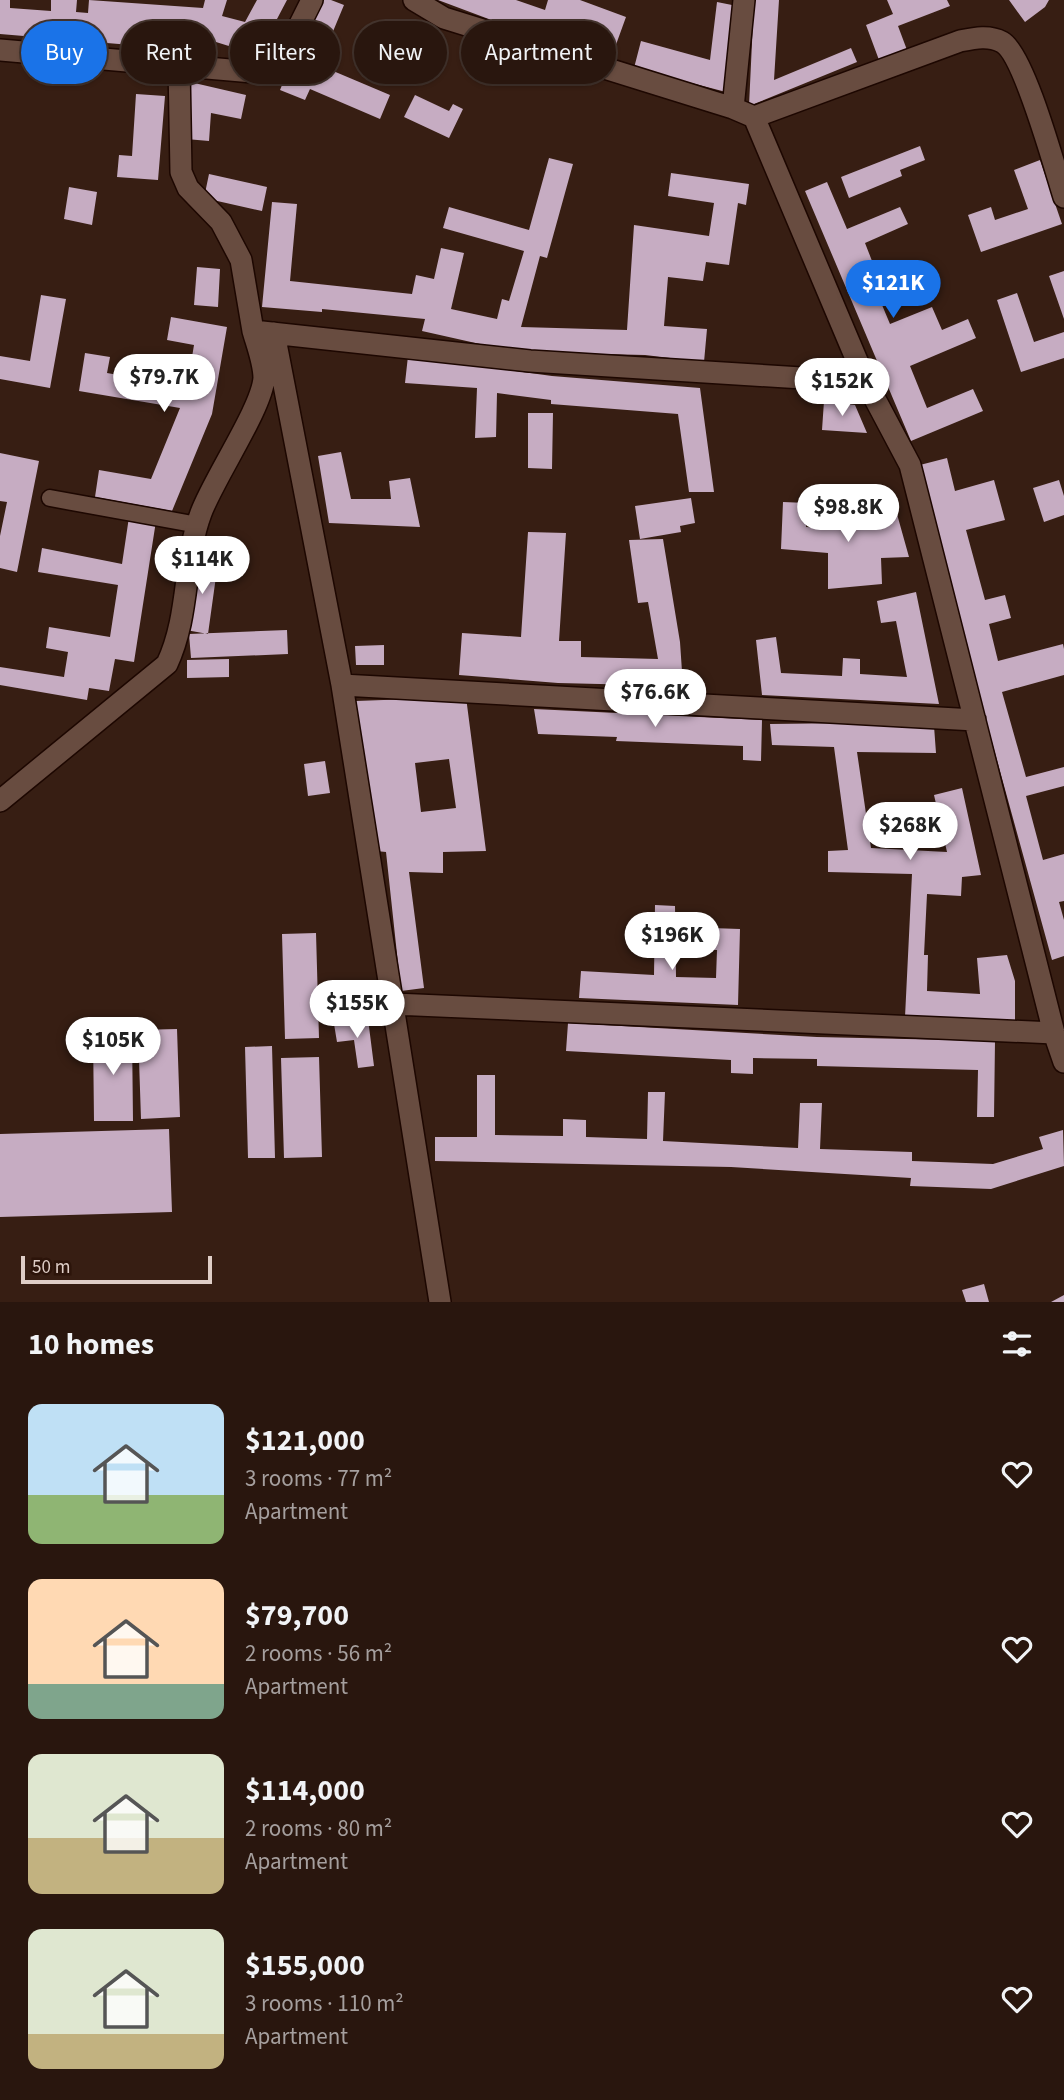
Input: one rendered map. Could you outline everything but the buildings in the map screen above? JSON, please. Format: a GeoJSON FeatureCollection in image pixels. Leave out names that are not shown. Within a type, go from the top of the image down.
{"type":"FeatureCollection","features":[{"type":"Feature","properties":{"kind":"street"},"geometry":{"type":"LineString","coordinates":[[216,69],[253,72],[272,69],[283,58],[312,0]]}},
{"type":"Feature","properties":{"kind":"street"},"geometry":{"type":"LineString","coordinates":[[414,0],[444,19],[733,108],[754,117],[960,41],[983,37],[1004,43],[1019,61],[1064,197]]}},
{"type":"Feature","properties":{"kind":"street"},"geometry":{"type":"LineString","coordinates":[[733,108],[744,0]]}},
{"type":"Feature","properties":{"kind":"street"},"geometry":{"type":"LineString","coordinates":[[0,50],[121,61]]}},
{"type":"Feature","properties":{"kind":"street"},"geometry":{"type":"LineString","coordinates":[[179,84],[181,172],[188,188],[221,222],[241,260],[264,332],[342,685],[440,1302]]}},
{"type":"Feature","properties":{"kind":"street"},"geometry":{"type":"LineString","coordinates":[[754,117],[866,382],[911,465],[1054,1032],[1064,1062]]}},
{"type":"Feature","properties":{"kind":"street"},"geometry":{"type":"LineString","coordinates":[[264,332],[530,361],[866,382]]}},
{"type":"Feature","properties":{"kind":"street"},"geometry":{"type":"LineString","coordinates":[[0,801],[167,664],[178,639],[198,526],[214,482],[259,397],[264,376],[264,332]]}},
{"type":"Feature","properties":{"kind":"street"},"geometry":{"type":"LineString","coordinates":[[342,685],[975,720]]}},
{"type":"Feature","properties":{"kind":"street"},"geometry":{"type":"LineString","coordinates":[[394,1004],[1054,1032]]}},
{"type":"Feature","properties":{"kind":"lane"},"geometry":{"type":"LineString","coordinates":[[50,498],[198,526]]}}]}
